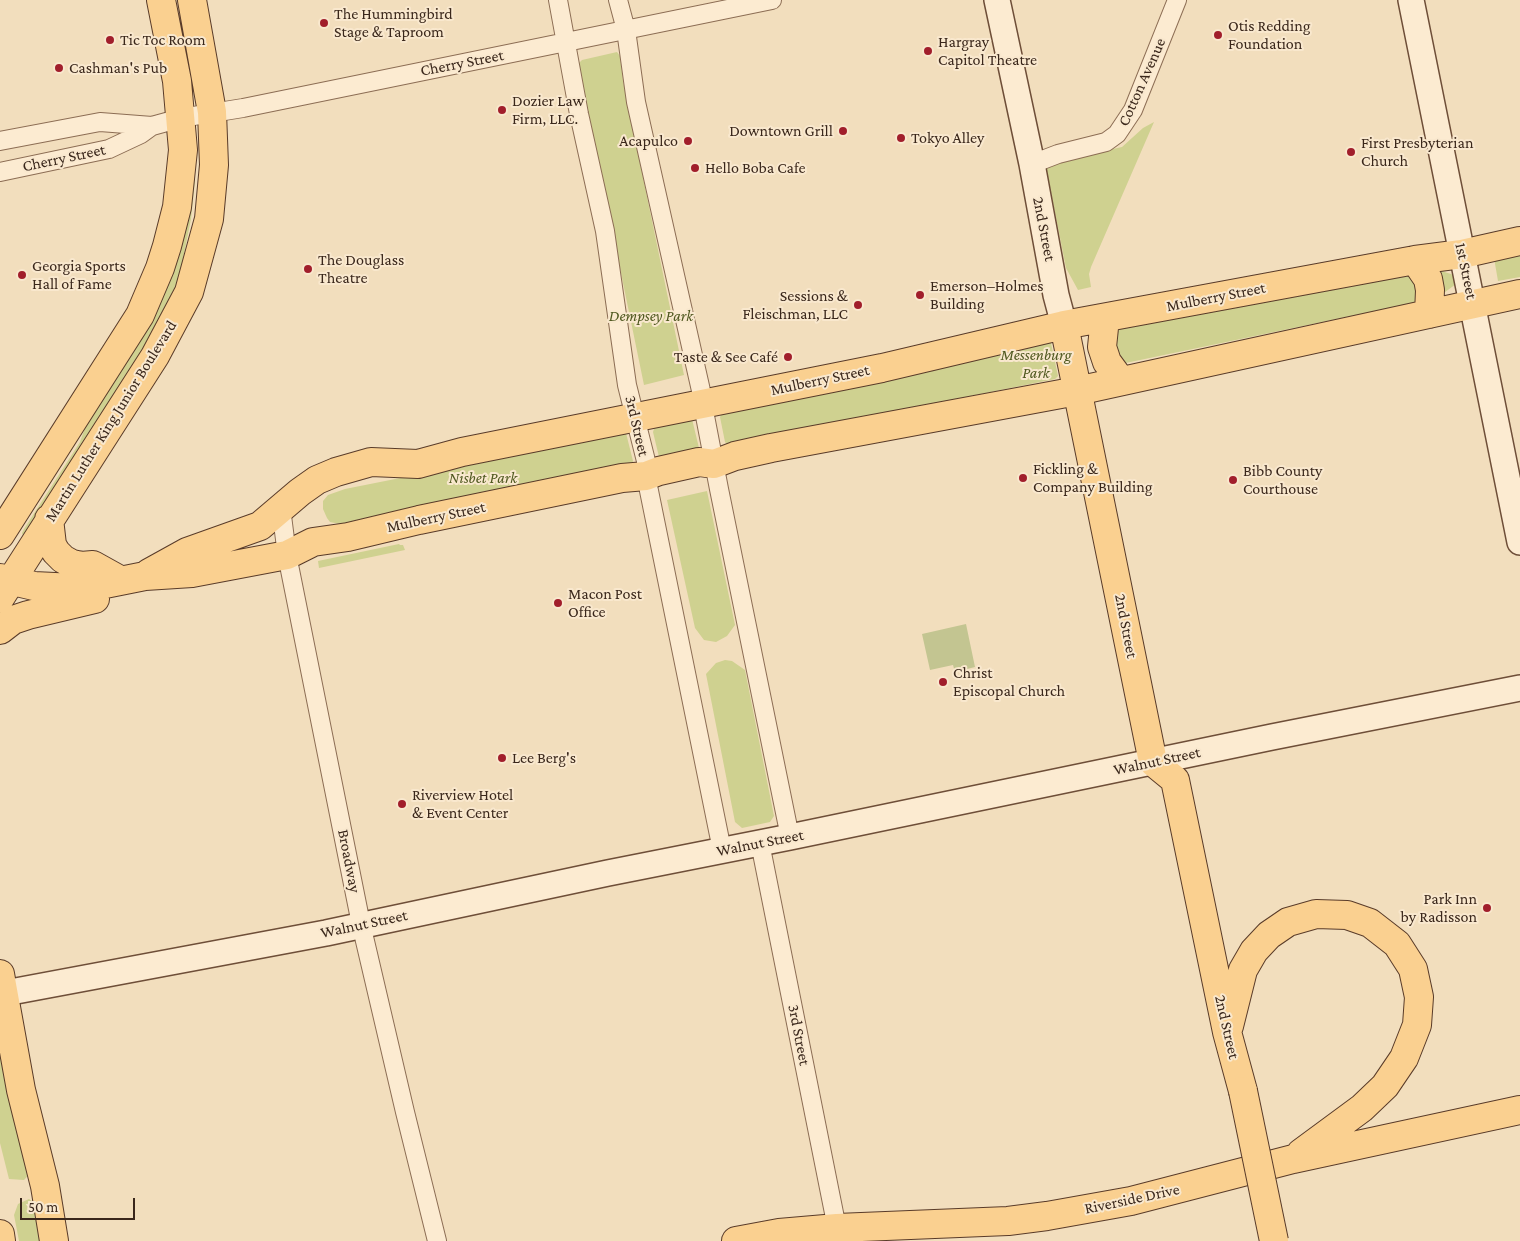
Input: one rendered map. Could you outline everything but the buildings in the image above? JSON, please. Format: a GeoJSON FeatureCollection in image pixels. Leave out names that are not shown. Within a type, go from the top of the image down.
{"type":"FeatureCollection","features":[{"type":"Feature","properties":{"kind":"main road","name":"Martin Luther King Junior Boulevard"},"geometry":{"type":"LineString","coordinates":[[0,535],[140,316],[163,261],[177,208],[183,150],[178,80],[160,0]]}},
{"type":"Feature","properties":{"kind":"main road","name":"Martin Luther King Junior Boulevard"},"geometry":{"type":"LineString","coordinates":[[3,585],[49,519],[155,356],[189,292],[204,242],[212,198],[215,145],[212,112],[192,0]]}},
{"type":"Feature","properties":{"kind":"main road","name":"Mulberry Street"},"geometry":{"type":"LineString","coordinates":[[132,578],[187,552],[260,526],[317,480],[336,472],[371,462],[418,464],[462,452],[882,368],[1064,326],[1415,260],[1462,254],[1520,241]]}},
{"type":"Feature","properties":{"kind":"main road"},"geometry":{"type":"LineString","coordinates":[[1415,260],[1428,279],[1430,290],[1429,314]]}},
{"type":"Feature","properties":{"kind":"main road","name":"Mulberry Street"},"geometry":{"type":"LineString","coordinates":[[3,585],[69,588],[105,584],[132,578],[192,573],[287,555],[313,542],[348,537],[419,520],[622,478],[646,476],[699,462],[714,464],[734,456],[771,448],[1077,391],[1520,294]]}},
{"type":"Feature","properties":{"kind":"main road"},"geometry":{"type":"LineString","coordinates":[[1105,318],[1102,347],[1107,362],[1121,381]]}},
{"type":"Feature","properties":{"kind":"main road","name":"2nd Street"},"geometry":{"type":"LineString","coordinates":[[1064,326],[1153,762],[1175,780],[1227,1032],[1243,1091],[1274,1241]]}},
{"type":"Feature","properties":{"kind":"main road"},"geometry":{"type":"LineString","coordinates":[[49,519],[52,545],[63,559],[72,564],[81,566],[93,565],[132,578]]}},
{"type":"Feature","properties":{"kind":"main road"},"geometry":{"type":"LineString","coordinates":[[0,630],[13,620],[28,615],[96,598],[132,578]]}},
{"type":"Feature","properties":{"kind":"main road"},"geometry":{"type":"LineString","coordinates":[[1227,1032],[1243,970],[1254,951],[1269,935],[1288,922],[1316,914],[1347,915],[1370,923],[1397,944],[1414,969],[1419,998],[1417,1025],[1404,1058],[1385,1086],[1362,1108],[1293,1159]]}},
{"type":"Feature","properties":{"kind":"main road"},"geometry":{"type":"LineString","coordinates":[[1,987],[20,1090],[45,1186],[54,1241]]}},
{"type":"Feature","properties":{"kind":"main road","name":"Riverside Drive"},"geometry":{"type":"LineString","coordinates":[[736,1241],[779,1233],[837,1228],[1008,1221],[1047,1216],[1130,1201],[1293,1159],[1520,1110]]}},
{"type":"Feature","properties":{"kind":"main road"},"geometry":{"type":"LineString","coordinates":[[0,1234],[1,1241]]}},
{"type":"Feature","properties":{"kind":"street","name":"3rd Street"},"geometry":{"type":"LineString","coordinates":[[558,0],[579,114],[605,231],[622,357],[646,462],[646,476],[722,850]]}},
{"type":"Feature","properties":{"kind":"street"},"geometry":{"type":"LineString","coordinates":[[618,0],[626,30],[636,102],[704,404],[714,464],[790,837]]}},
{"type":"Feature","properties":{"kind":"street","name":"Cherry Street"},"geometry":{"type":"LineString","coordinates":[[0,141],[100,122],[152,126],[181,118],[253,106],[772,0]]}},
{"type":"Feature","properties":{"kind":"street","name":"2nd Street"},"geometry":{"type":"LineString","coordinates":[[998,0],[1032,164],[1056,295],[1064,326]]}},
{"type":"Feature","properties":{"kind":"street","name":"Cotton Avenue"},"geometry":{"type":"LineString","coordinates":[[1032,164],[1058,154],[1106,142],[1117,134],[1126,123],[1138,99],[1178,0]]}},
{"type":"Feature","properties":{"kind":"street","name":"1st Street"},"geometry":{"type":"LineString","coordinates":[[1411,0],[1520,542]]}},
{"type":"Feature","properties":{"kind":"street","name":"Cherry Street"},"geometry":{"type":"LineString","coordinates":[[0,172],[109,149],[141,134],[152,126]]}},
{"type":"Feature","properties":{"kind":"street","name":"Broadway"},"geometry":{"type":"LineString","coordinates":[[281,508],[287,555],[362,924],[437,1241]]}},
{"type":"Feature","properties":{"kind":"street","name":"Walnut Street"},"geometry":{"type":"LineString","coordinates":[[1,987],[307,937],[722,850],[1520,688]]}},
{"type":"Feature","properties":{"kind":"street","name":"3rd Street"},"geometry":{"type":"LineString","coordinates":[[760,843],[837,1228]]}},
{"type":"Feature","properties":{"kind":"green space","name":"Dempsey Park"},"geometry":{"type":"Polygon","coordinates":[[[617,52],[620,56],[623,81],[684,375],[644,385],[578,64],[582,60],[617,52]]]}},
{"type":"Feature","properties":{"kind":"green space"},"geometry":{"type":"Polygon","coordinates":[[[1154,122],[1091,267],[1089,274],[1091,287],[1078,290],[1066,268],[1046,167],[1062,160],[1122,147],[1143,128],[1154,122]]]}},
{"type":"Feature","properties":{"kind":"green space"},"geometry":{"type":"Polygon","coordinates":[[[194,162],[195,181],[191,219],[175,299],[24,539],[22,533],[24,529],[80,442],[92,408],[194,162]]]}},
{"type":"Feature","properties":{"kind":"green space"},"geometry":{"type":"Polygon","coordinates":[[[1520,253],[1520,277],[1498,281],[1494,258],[1520,253]]]}},
{"type":"Feature","properties":{"kind":"green space"},"geometry":{"type":"Polygon","coordinates":[[[1432,268],[1454,275],[1456,284],[1437,298],[1097,369],[1090,333],[1432,268]]]}},
{"type":"Feature","properties":{"kind":"green space","name":"Messenburg Park"},"geometry":{"type":"Polygon","coordinates":[[[1049,341],[1058,376],[1055,379],[728,445],[725,442],[720,417],[722,413],[884,381],[1026,349],[1049,341]]]}},
{"type":"Feature","properties":{"kind":"green space"},"geometry":{"type":"Polygon","coordinates":[[[692,419],[699,448],[697,450],[659,457],[653,432],[655,426],[692,419]]]}},
{"type":"Feature","properties":{"kind":"green space","name":"Nisbet Park"},"geometry":{"type":"Polygon","coordinates":[[[626,433],[633,461],[632,464],[340,524],[330,522],[323,509],[323,501],[328,495],[345,489],[626,433]]]}},
{"type":"Feature","properties":{"kind":"green space"},"geometry":{"type":"Polygon","coordinates":[[[707,491],[735,625],[727,636],[716,642],[704,640],[695,628],[667,500],[707,491]]]}},
{"type":"Feature","properties":{"kind":"green space"},"geometry":{"type":"Polygon","coordinates":[[[399,544],[403,545],[405,550],[319,568],[318,561],[399,544]]]}},
{"type":"Feature","properties":{"kind":"green space"},"geometry":{"type":"Polygon","coordinates":[[[966,624],[975,667],[955,672],[953,665],[930,670],[922,634],[966,624]]]}},
{"type":"Feature","properties":{"kind":"green space"},"geometry":{"type":"Polygon","coordinates":[[[725,660],[732,661],[745,670],[774,816],[770,822],[742,828],[735,822],[706,674],[716,663],[725,660]]]}},
{"type":"Feature","properties":{"kind":"green space"},"geometry":{"type":"Polygon","coordinates":[[[0,1048],[34,1169],[24,1180],[9,1179],[0,1143],[0,1048]]]}},
{"type":"Feature","properties":{"kind":"green space"},"geometry":{"type":"Polygon","coordinates":[[[29,1199],[39,1206],[46,1241],[19,1241],[14,1215],[18,1204],[29,1199]]]}},
{"type":"Feature","properties":{"kind":"place","name":"The Hummingbird Stage & Taproom"},"geometry":{"type":"Point","coordinates":[324,23]}},
{"type":"Feature","properties":{"kind":"place","name":"Otis Redding Foundation"},"geometry":{"type":"Point","coordinates":[1218,35]}},
{"type":"Feature","properties":{"kind":"place","name":"Tic Toc Room"},"geometry":{"type":"Point","coordinates":[110,40]}},
{"type":"Feature","properties":{"kind":"place","name":"Hargray Capitol Theatre"},"geometry":{"type":"Point","coordinates":[928,51]}},
{"type":"Feature","properties":{"kind":"place","name":"Cashman's Pub"},"geometry":{"type":"Point","coordinates":[59,68]}},
{"type":"Feature","properties":{"kind":"place","name":"Dozier Law Firm, LLC."},"geometry":{"type":"Point","coordinates":[502,110]}},
{"type":"Feature","properties":{"kind":"place","name":"Downtown Grill"},"geometry":{"type":"Point","coordinates":[843,131]}},
{"type":"Feature","properties":{"kind":"place","name":"Tokyo Alley"},"geometry":{"type":"Point","coordinates":[901,138]}},
{"type":"Feature","properties":{"kind":"place","name":"Acapulco"},"geometry":{"type":"Point","coordinates":[688,141]}},
{"type":"Feature","properties":{"kind":"place","name":"First Presbyterian Church"},"geometry":{"type":"Point","coordinates":[1351,152]}},
{"type":"Feature","properties":{"kind":"place","name":"Hello Boba Cafe"},"geometry":{"type":"Point","coordinates":[695,168]}},
{"type":"Feature","properties":{"kind":"place","name":"The Douglass Theatre"},"geometry":{"type":"Point","coordinates":[308,269]}},
{"type":"Feature","properties":{"kind":"place","name":"Georgia Sports Hall of Fame"},"geometry":{"type":"Point","coordinates":[22,275]}},
{"type":"Feature","properties":{"kind":"place","name":"Emerson–Holmes Building"},"geometry":{"type":"Point","coordinates":[920,295]}},
{"type":"Feature","properties":{"kind":"place","name":"Sessions & Fleischman, LLC"},"geometry":{"type":"Point","coordinates":[858,305]}},
{"type":"Feature","properties":{"kind":"place","name":"Taste & See Café"},"geometry":{"type":"Point","coordinates":[788,357]}},
{"type":"Feature","properties":{"kind":"place","name":"Fickling & Company Building"},"geometry":{"type":"Point","coordinates":[1023,478]}},
{"type":"Feature","properties":{"kind":"place","name":"Bibb County Courthouse"},"geometry":{"type":"Point","coordinates":[1233,480]}},
{"type":"Feature","properties":{"kind":"place","name":"Macon Post Office"},"geometry":{"type":"Point","coordinates":[558,603]}},
{"type":"Feature","properties":{"kind":"place","name":"Christ Episcopal Church"},"geometry":{"type":"Point","coordinates":[943,682]}},
{"type":"Feature","properties":{"kind":"place","name":"Lee Berg's"},"geometry":{"type":"Point","coordinates":[502,758]}},
{"type":"Feature","properties":{"kind":"place","name":"Riverview Hotel & Event Center"},"geometry":{"type":"Point","coordinates":[402,804]}},
{"type":"Feature","properties":{"kind":"place","name":"Park Inn by Radisson"},"geometry":{"type":"Point","coordinates":[1487,908]}}]}
